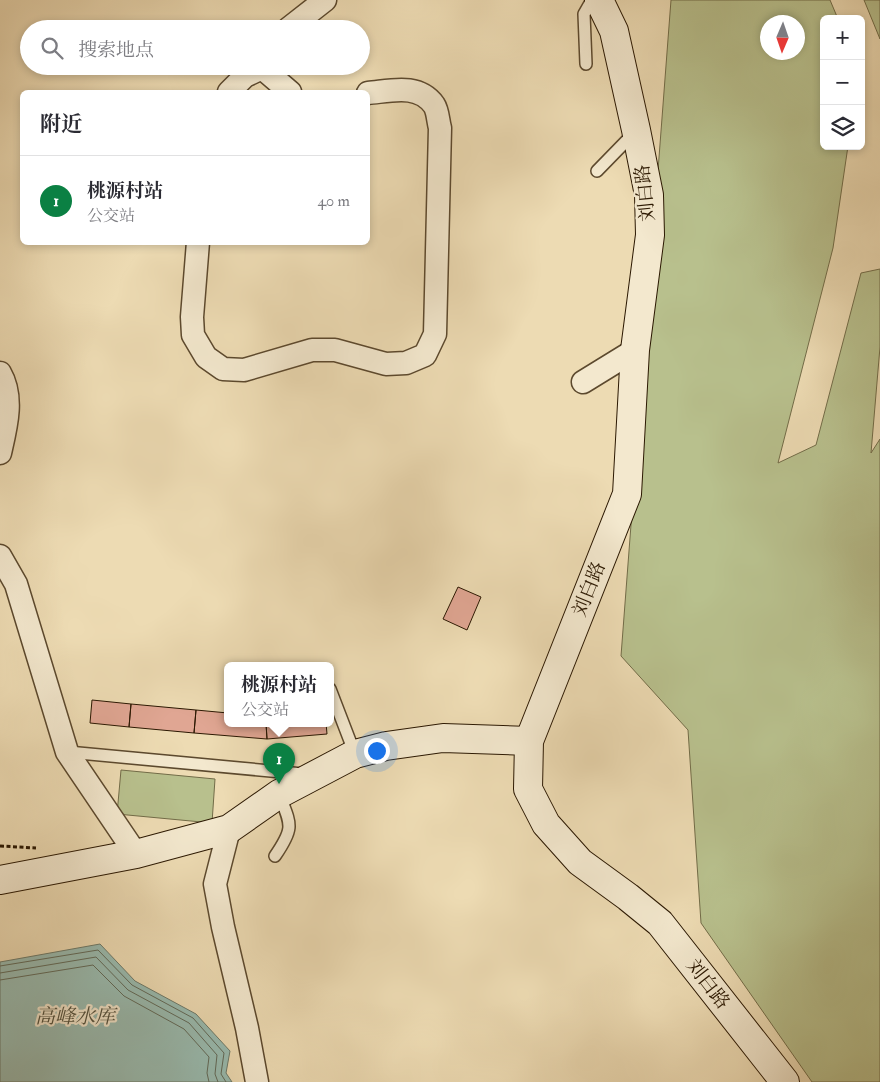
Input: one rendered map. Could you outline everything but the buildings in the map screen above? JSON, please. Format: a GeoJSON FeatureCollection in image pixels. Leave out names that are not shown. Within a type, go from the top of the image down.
{"type":"FeatureCollection","features":[{"type":"Feature","properties":{"kind":"street"},"geometry":{"type":"LineString","coordinates":[[299,20],[325,0]]}},
{"type":"Feature","properties":{"kind":"street","name":"刘白路"},"geometry":{"type":"LineString","coordinates":[[599,0],[614,31],[649,195],[650,235],[635,350],[628,494],[529,741],[528,789],[546,824],[580,862],[628,896],[660,923],[785,1082]]}},
{"type":"Feature","properties":{"kind":"street"},"geometry":{"type":"LineString","coordinates":[[231,90],[247,75]]}},
{"type":"Feature","properties":{"kind":"street"},"geometry":{"type":"LineString","coordinates":[[271,75],[288,90]]}},
{"type":"Feature","properties":{"kind":"street"},"geometry":{"type":"LineString","coordinates":[[198,245],[192,317],[193,335],[206,357],[223,369],[244,370],[312,350],[335,350],[386,364],[406,363],[425,355],[435,334],[440,128],[435,106],[422,94],[408,89],[370,93]]}},
{"type":"Feature","properties":{"kind":"street"},"geometry":{"type":"LineString","coordinates":[[583,382],[635,350]]}},
{"type":"Feature","properties":{"kind":"street"},"geometry":{"type":"LineString","coordinates":[[0,373],[6,392],[7,419],[0,453]]}},
{"type":"Feature","properties":{"kind":"street"},"geometry":{"type":"LineString","coordinates":[[0,556],[16,584],[67,752],[136,854]]}},
{"type":"Feature","properties":{"kind":"street"},"geometry":{"type":"LineString","coordinates":[[0,880],[136,854],[230,829],[279,794],[355,754],[386,746],[443,738],[529,741]]}},
{"type":"Feature","properties":{"kind":"street"},"geometry":{"type":"LineString","coordinates":[[230,829],[215,884],[257,1082]]}},
{"type":"Feature","properties":{"kind":"lane"},"geometry":{"type":"LineString","coordinates":[[586,64],[584,14],[592,0]]}},
{"type":"Feature","properties":{"kind":"lane"},"geometry":{"type":"LineString","coordinates":[[597,172],[636,130]]}},
{"type":"Feature","properties":{"kind":"lane"},"geometry":{"type":"LineString","coordinates":[[334,699],[355,754]]}},
{"type":"Feature","properties":{"kind":"lane"},"geometry":{"type":"LineString","coordinates":[[67,752],[315,775]]}},
{"type":"Feature","properties":{"kind":"lane"},"geometry":{"type":"LineString","coordinates":[[275,856],[286,840],[290,830],[289,820],[279,794]]}},
{"type":"Feature","properties":{"kind":"green space"},"geometry":{"type":"Polygon","coordinates":[[[671,0],[830,0],[836,15],[820,15],[820,150],[847,150],[833,248],[778,463],[816,445],[861,273],[880,269],[880,347],[871,453],[880,439],[880,1082],[812,1082],[701,923],[688,730],[621,656],[671,0]]]}},
{"type":"Feature","properties":{"kind":"green space"},"geometry":{"type":"Polygon","coordinates":[[[864,0],[880,0],[880,39],[864,0]]]}},
{"type":"Feature","properties":{"kind":"green space"},"geometry":{"type":"Polygon","coordinates":[[[121,770],[215,779],[212,823],[117,814],[121,770]]]}},
{"type":"Feature","properties":{"kind":"water","name":"高峰水库"},"geometry":{"type":"Polygon","coordinates":[[[100,944],[135,981],[196,1014],[230,1051],[226,1073],[232,1082],[0,1082],[0,962],[100,944]]]}},
{"type":"Feature","properties":{"kind":"place","name":"桃源村站"},"geometry":{"type":"Point","coordinates":[279,784]}}]}
